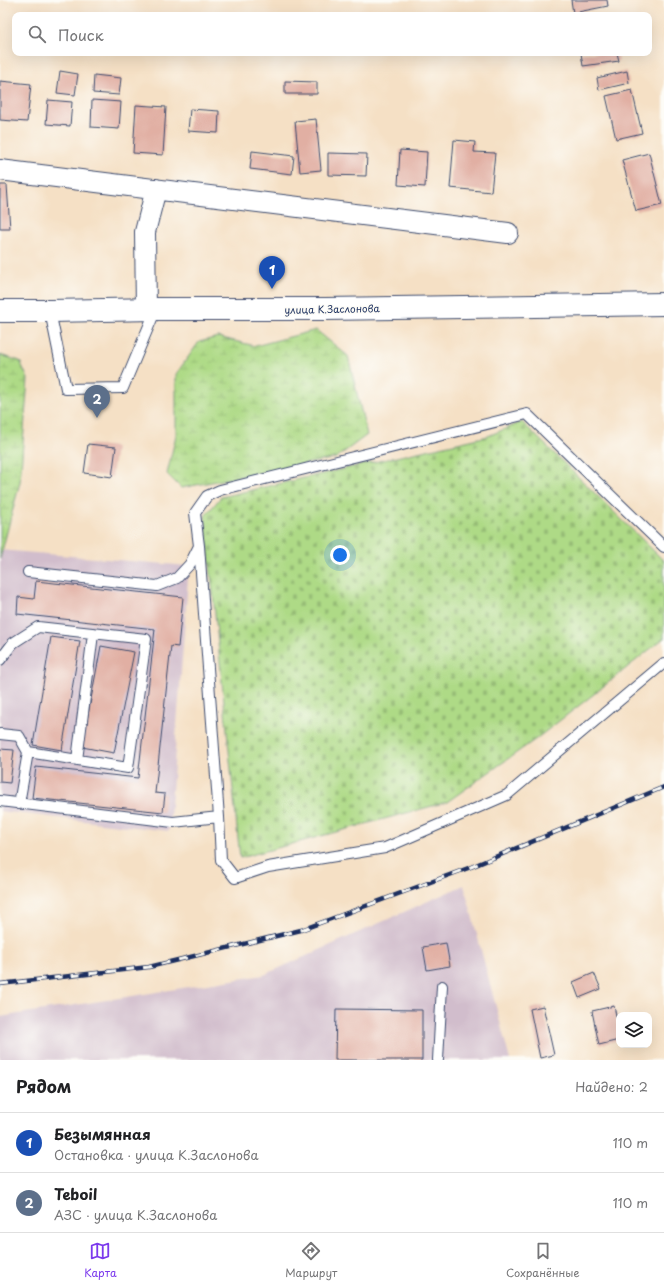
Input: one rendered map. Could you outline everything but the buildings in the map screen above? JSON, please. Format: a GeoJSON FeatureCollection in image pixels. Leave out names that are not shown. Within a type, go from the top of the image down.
{"type":"FeatureCollection","features":[{"type":"Feature","properties":{"kind":"street"},"geometry":{"type":"LineString","coordinates":[[0,170],[508,233]]}},
{"type":"Feature","properties":{"kind":"street"},"geometry":{"type":"LineString","coordinates":[[151,309],[145,232],[156,189]]}},
{"type":"Feature","properties":{"kind":"street","name":"улица К.Заслонова"},"geometry":{"type":"LineString","coordinates":[[0,311],[326,309],[664,304]]}},
{"type":"Feature","properties":{"kind":"lane"},"geometry":{"type":"LineString","coordinates":[[50,311],[66,388],[123,388],[151,309]]}},
{"type":"Feature","properties":{"kind":"lane"},"geometry":{"type":"LineString","coordinates":[[664,547],[527,414],[220,490],[207,496],[195,513],[199,546],[221,860],[235,878],[268,867],[385,848],[506,795],[664,663]]}},
{"type":"Feature","properties":{"kind":"lane"},"geometry":{"type":"LineString","coordinates":[[28,572],[157,586],[177,578],[190,564],[199,546]]}},
{"type":"Feature","properties":{"kind":"lane"},"geometry":{"type":"LineString","coordinates":[[0,660],[13,643],[38,627],[146,639],[128,768],[28,752]]}},
{"type":"Feature","properties":{"kind":"lane"},"geometry":{"type":"LineString","coordinates":[[77,760],[93,634]]}},
{"type":"Feature","properties":{"kind":"lane"},"geometry":{"type":"LineString","coordinates":[[0,734],[19,736],[28,752],[19,804]]}},
{"type":"Feature","properties":{"kind":"lane"},"geometry":{"type":"LineString","coordinates":[[0,801],[173,822],[219,817]]}},
{"type":"Feature","properties":{"kind":"lane"},"geometry":{"type":"LineString","coordinates":[[438,1060],[442,986]]}},
{"type":"Feature","properties":{"kind":"shaded area"},"geometry":{"type":"Polygon","coordinates":[[[0,550],[189,566],[169,831],[0,811],[0,550]]]}},
{"type":"Feature","properties":{"kind":"shaded area"},"geometry":{"type":"Polygon","coordinates":[[[464,885],[510,1060],[0,1060],[0,1017],[264,975],[464,885]]]}},
{"type":"Feature","properties":{"kind":"green space"},"geometry":{"type":"Polygon","coordinates":[[[316,330],[348,356],[367,435],[336,458],[181,488],[167,474],[176,435],[176,374],[199,342],[218,337],[255,346],[316,330]]]}},
{"type":"Feature","properties":{"kind":"green space"},"geometry":{"type":"Polygon","coordinates":[[[0,355],[20,361],[28,379],[20,482],[0,559],[0,355]]]}},
{"type":"Feature","properties":{"kind":"green space"},"geometry":{"type":"Polygon","coordinates":[[[522,422],[664,561],[664,638],[536,739],[447,802],[240,858],[205,516],[221,497],[488,436],[522,422]]]}},
{"type":"Feature","properties":{"kind":"railway"},"geometry":{"type":"LineString","coordinates":[[0,984],[149,967],[301,930],[471,867],[664,787]]}},
{"type":"Feature","properties":{"kind":"place","name":"Безымянная"},"geometry":{"type":"Point","coordinates":[272,289]}},
{"type":"Feature","properties":{"kind":"place","name":"Teboil"},"geometry":{"type":"Point","coordinates":[97,418]}}]}
